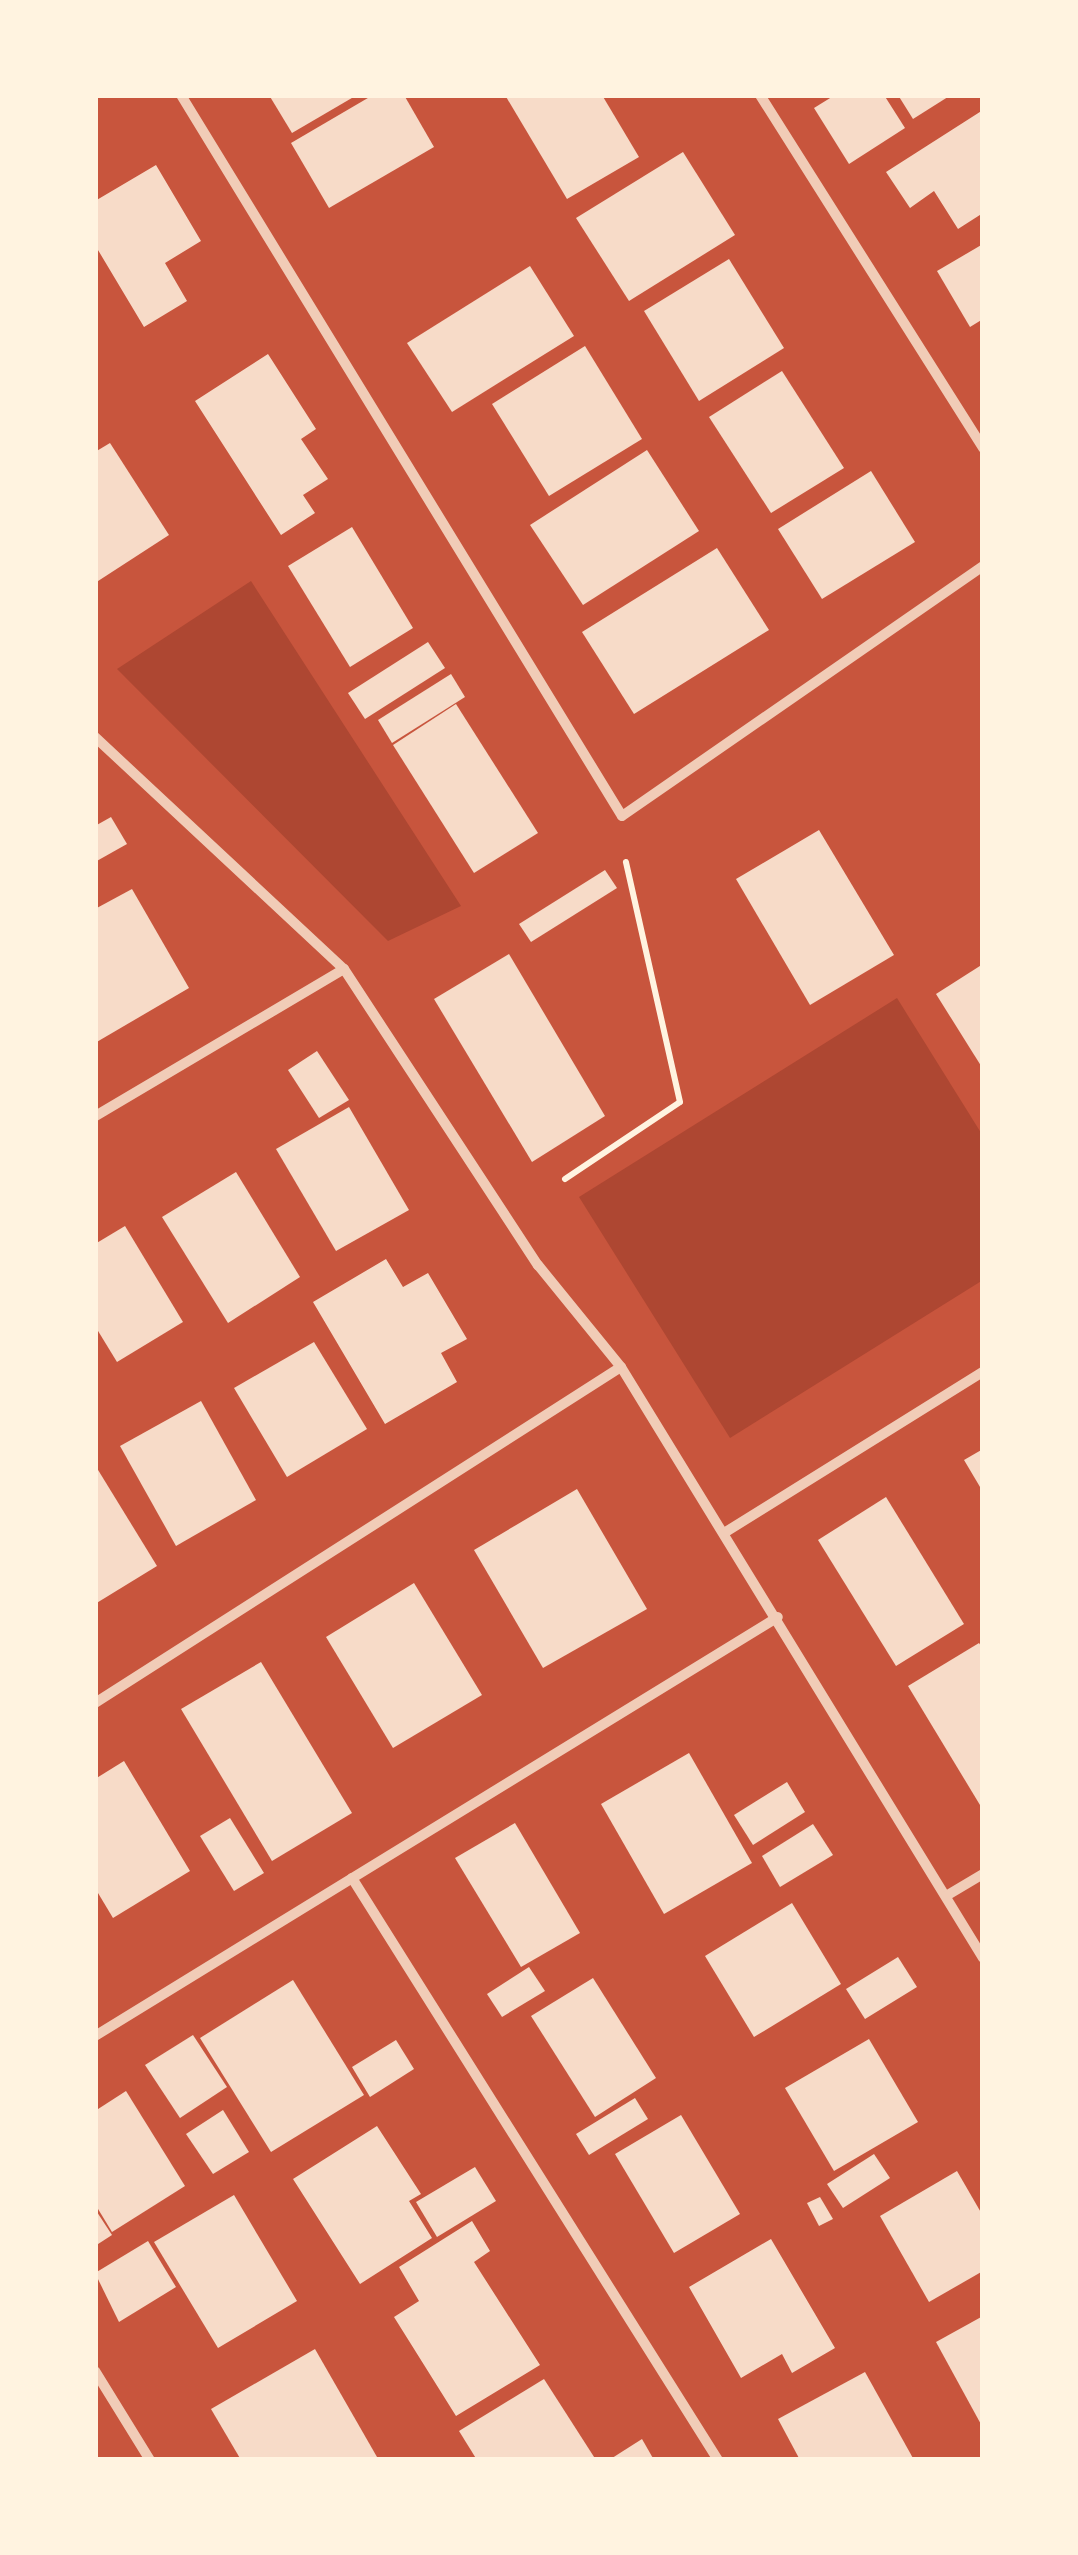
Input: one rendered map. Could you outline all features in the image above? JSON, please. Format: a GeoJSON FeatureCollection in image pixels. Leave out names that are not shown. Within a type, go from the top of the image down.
{"type":"FeatureCollection","features":[{"type":"Feature","properties":{"kind":"street"},"geometry":{"type":"LineString","coordinates":[[180,95],[622,816],[983,566]]}},
{"type":"Feature","properties":{"kind":"street"},"geometry":{"type":"LineString","coordinates":[[760,95],[983,448]]}},
{"type":"Feature","properties":{"kind":"street"},"geometry":{"type":"LineString","coordinates":[[95,738],[344,968],[538,1265],[622,1367],[983,1958]]}},
{"type":"Feature","properties":{"kind":"street"},"geometry":{"type":"LineString","coordinates":[[95,1116],[344,968]]}},
{"type":"Feature","properties":{"kind":"street"},"geometry":{"type":"LineString","coordinates":[[95,1703],[622,1367]]}},
{"type":"Feature","properties":{"kind":"street"},"geometry":{"type":"LineString","coordinates":[[724,1533],[983,1372]]}},
{"type":"Feature","properties":{"kind":"street"},"geometry":{"type":"LineString","coordinates":[[95,2036],[778,1617]]}},
{"type":"Feature","properties":{"kind":"street"},"geometry":{"type":"LineString","coordinates":[[946,1896],[983,1874]]}},
{"type":"Feature","properties":{"kind":"street"},"geometry":{"type":"LineString","coordinates":[[352,1878],[718,2460]]}},
{"type":"Feature","properties":{"kind":"street"},"geometry":{"type":"LineString","coordinates":[[95,2370],[150,2460]]}},
{"type":"Feature","properties":{"kind":"path"},"geometry":{"type":"LineString","coordinates":[[565,1179],[680,1102],[622,840]]}},
{"type":"Feature","properties":{"kind":"shaded area"},"geometry":{"type":"Polygon","coordinates":[[[251,581],[461,906],[388,941],[117,669],[251,581]]]}},
{"type":"Feature","properties":{"kind":"shaded area"},"geometry":{"type":"Polygon","coordinates":[[[897,998],[983,1136],[983,1280],[730,1438],[579,1197],[897,998]]]}},
{"type":"Feature","properties":{"kind":"building"},"geometry":{"type":"Polygon","coordinates":[[[269,95],[357,95],[292,133],[269,95]]]}},
{"type":"Feature","properties":{"kind":"building"},"geometry":{"type":"Polygon","coordinates":[[[373,95],[404,95],[434,147],[329,208],[291,143],[373,95]]]}},
{"type":"Feature","properties":{"kind":"building"},"geometry":{"type":"Polygon","coordinates":[[[505,95],[602,95],[639,157],[567,199],[505,95]]]}},
{"type":"Feature","properties":{"kind":"building"},"geometry":{"type":"Polygon","coordinates":[[[835,95],[884,95],[905,128],[849,164],[814,108],[835,95]]]}},
{"type":"Feature","properties":{"kind":"building"},"geometry":{"type":"Polygon","coordinates":[[[898,95],[951,95],[913,119],[898,95]]]}},
{"type":"Feature","properties":{"kind":"building"},"geometry":{"type":"Polygon","coordinates":[[[983,110],[983,213],[958,229],[934,191],[910,208],[886,172],[983,110]]]}},
{"type":"Feature","properties":{"kind":"building"},"geometry":{"type":"Polygon","coordinates":[[[683,152],[735,235],[629,301],[576,218],[683,152]]]}},
{"type":"Feature","properties":{"kind":"building"},"geometry":{"type":"Polygon","coordinates":[[[156,165],[201,241],[165,263],[187,301],[144,327],[95,245],[95,201],[156,165]]]}},
{"type":"Feature","properties":{"kind":"building"},"geometry":{"type":"Polygon","coordinates":[[[983,244],[983,319],[970,327],[937,271],[983,244]]]}},
{"type":"Feature","properties":{"kind":"building"},"geometry":{"type":"Polygon","coordinates":[[[729,259],[784,348],[699,401],[644,311],[729,259]]]}},
{"type":"Feature","properties":{"kind":"building"},"geometry":{"type":"Polygon","coordinates":[[[530,266],[574,336],[452,412],[407,343],[530,266]]]}},
{"type":"Feature","properties":{"kind":"building"},"geometry":{"type":"Polygon","coordinates":[[[585,346],[642,439],[549,496],[492,404],[585,346]]]}},
{"type":"Feature","properties":{"kind":"building"},"geometry":{"type":"Polygon","coordinates":[[[268,354],[316,429],[301,439],[328,479],[303,495],[315,513],[281,535],[195,401],[268,354]]]}},
{"type":"Feature","properties":{"kind":"building"},"geometry":{"type":"Polygon","coordinates":[[[782,371],[844,468],[771,513],[709,417],[782,371]]]}},
{"type":"Feature","properties":{"kind":"building"},"geometry":{"type":"Polygon","coordinates":[[[110,443],[169,535],[95,583],[95,452],[110,443]]]}},
{"type":"Feature","properties":{"kind":"building"},"geometry":{"type":"Polygon","coordinates":[[[647,450],[699,531],[583,605],[530,525],[647,450]]]}},
{"type":"Feature","properties":{"kind":"building"},"geometry":{"type":"Polygon","coordinates":[[[871,471],[915,542],[822,599],[778,529],[871,471]]]}},
{"type":"Feature","properties":{"kind":"building"},"geometry":{"type":"Polygon","coordinates":[[[352,527],[413,628],[350,667],[288,566],[352,527]]]}},
{"type":"Feature","properties":{"kind":"building"},"geometry":{"type":"Polygon","coordinates":[[[717,548],[769,630],[634,714],[582,632],[717,548]]]}},
{"type":"Feature","properties":{"kind":"building"},"geometry":{"type":"Polygon","coordinates":[[[428,642],[445,668],[365,719],[348,693],[428,642]]]}},
{"type":"Feature","properties":{"kind":"building"},"geometry":{"type":"Polygon","coordinates":[[[451,674],[465,697],[392,743],[378,720],[451,674]]]}},
{"type":"Feature","properties":{"kind":"building"},"geometry":{"type":"Polygon","coordinates":[[[456,704],[538,833],[474,873],[393,745],[456,704]]]}},
{"type":"Feature","properties":{"kind":"building"},"geometry":{"type":"Polygon","coordinates":[[[111,817],[127,844],[95,862],[95,826],[111,817]]]}},
{"type":"Feature","properties":{"kind":"building"},"geometry":{"type":"Polygon","coordinates":[[[819,830],[894,955],[810,1005],[736,879],[819,830]]]}},
{"type":"Feature","properties":{"kind":"building"},"geometry":{"type":"Polygon","coordinates":[[[605,870],[617,888],[531,942],[519,924],[605,870]]]}},
{"type":"Feature","properties":{"kind":"building"},"geometry":{"type":"Polygon","coordinates":[[[132,889],[189,988],[95,1043],[95,909],[132,889]]]}},
{"type":"Feature","properties":{"kind":"building"},"geometry":{"type":"Polygon","coordinates":[[[509,954],[605,1116],[532,1162],[434,999],[509,954]]]}},
{"type":"Feature","properties":{"kind":"building"},"geometry":{"type":"Polygon","coordinates":[[[983,964],[983,1069],[936,994],[983,964]]]}},
{"type":"Feature","properties":{"kind":"building"},"geometry":{"type":"Polygon","coordinates":[[[317,1051],[349,1100],[319,1118],[288,1070],[317,1051]]]}},
{"type":"Feature","properties":{"kind":"building"},"geometry":{"type":"Polygon","coordinates":[[[349,1107],[409,1210],[336,1251],[276,1149],[349,1107]]]}},
{"type":"Feature","properties":{"kind":"building"},"geometry":{"type":"Polygon","coordinates":[[[236,1172],[300,1277],[228,1323],[162,1217],[236,1172]]]}},
{"type":"Feature","properties":{"kind":"building"},"geometry":{"type":"Polygon","coordinates":[[[125,1226],[183,1322],[117,1362],[95,1326],[95,1244],[125,1226]]]}},
{"type":"Feature","properties":{"kind":"building"},"geometry":{"type":"Polygon","coordinates":[[[386,1259],[403,1287],[428,1273],[467,1339],[441,1353],[457,1382],[385,1424],[313,1302],[386,1259]]]}},
{"type":"Feature","properties":{"kind":"building"},"geometry":{"type":"Polygon","coordinates":[[[314,1342],[367,1429],[287,1477],[234,1388],[314,1342]]]}},
{"type":"Feature","properties":{"kind":"building"},"geometry":{"type":"Polygon","coordinates":[[[201,1401],[256,1500],[176,1546],[120,1446],[201,1401]]]}},
{"type":"Feature","properties":{"kind":"building"},"geometry":{"type":"Polygon","coordinates":[[[983,1449],[983,1492],[964,1460],[983,1449]]]}},
{"type":"Feature","properties":{"kind":"building"},"geometry":{"type":"Polygon","coordinates":[[[95,1465],[157,1566],[95,1604],[95,1465]]]}},
{"type":"Feature","properties":{"kind":"building"},"geometry":{"type":"Polygon","coordinates":[[[577,1489],[647,1609],[543,1668],[474,1550],[577,1489]]]}},
{"type":"Feature","properties":{"kind":"building"},"geometry":{"type":"Polygon","coordinates":[[[886,1497],[964,1624],[896,1666],[818,1540],[886,1497]]]}},
{"type":"Feature","properties":{"kind":"building"},"geometry":{"type":"Polygon","coordinates":[[[414,1583],[482,1695],[393,1748],[326,1637],[414,1583]]]}},
{"type":"Feature","properties":{"kind":"building"},"geometry":{"type":"Polygon","coordinates":[[[979,1643],[983,1649],[980,1805],[908,1686],[979,1643]]]}},
{"type":"Feature","properties":{"kind":"building"},"geometry":{"type":"Polygon","coordinates":[[[261,1662],[352,1813],[272,1861],[181,1709],[261,1662]]]}},
{"type":"Feature","properties":{"kind":"building"},"geometry":{"type":"Polygon","coordinates":[[[689,1753],[752,1863],[664,1914],[601,1804],[689,1753]]]}},
{"type":"Feature","properties":{"kind":"building"},"geometry":{"type":"Polygon","coordinates":[[[124,1761],[190,1871],[113,1918],[95,1888],[95,1779],[124,1761]]]}},
{"type":"Feature","properties":{"kind":"building"},"geometry":{"type":"Polygon","coordinates":[[[787,1782],[805,1812],[753,1845],[734,1815],[787,1782]]]}},
{"type":"Feature","properties":{"kind":"building"},"geometry":{"type":"Polygon","coordinates":[[[230,1818],[264,1873],[234,1891],[200,1836],[230,1818]]]}},
{"type":"Feature","properties":{"kind":"building"},"geometry":{"type":"Polygon","coordinates":[[[515,1823],[580,1933],[521,1967],[455,1858],[515,1823]]]}},
{"type":"Feature","properties":{"kind":"building"},"geometry":{"type":"Polygon","coordinates":[[[813,1824],[833,1855],[780,1887],[762,1856],[813,1824]]]}},
{"type":"Feature","properties":{"kind":"building"},"geometry":{"type":"Polygon","coordinates":[[[792,1903],[841,1984],[754,2037],[705,1956],[792,1903]]]}},
{"type":"Feature","properties":{"kind":"building"},"geometry":{"type":"Polygon","coordinates":[[[898,1957],[917,1987],[865,2019],[846,1989],[898,1957]]]}},
{"type":"Feature","properties":{"kind":"building"},"geometry":{"type":"Polygon","coordinates":[[[529,1967],[545,1991],[502,2017],[487,1994],[529,1967]]]}},
{"type":"Feature","properties":{"kind":"building"},"geometry":{"type":"Polygon","coordinates":[[[593,1978],[656,2078],[595,2117],[531,2016],[593,1978]]]}},
{"type":"Feature","properties":{"kind":"building"},"geometry":{"type":"Polygon","coordinates":[[[293,1980],[364,2095],[271,2152],[200,2038],[293,1980]]]}},
{"type":"Feature","properties":{"kind":"building"},"geometry":{"type":"Polygon","coordinates":[[[193,2035],[227,2087],[180,2118],[145,2065],[193,2035]]]}},
{"type":"Feature","properties":{"kind":"building"},"geometry":{"type":"Polygon","coordinates":[[[869,2039],[918,2122],[834,2171],[785,2088],[869,2039]]]}},
{"type":"Feature","properties":{"kind":"building"},"geometry":{"type":"Polygon","coordinates":[[[396,2040],[414,2069],[370,2097],[352,2067],[396,2040]]]}},
{"type":"Feature","properties":{"kind":"building"},"geometry":{"type":"Polygon","coordinates":[[[126,2091],[185,2186],[112,2232],[95,2204],[95,2111],[126,2091]]]}},
{"type":"Feature","properties":{"kind":"building"},"geometry":{"type":"Polygon","coordinates":[[[635,2098],[648,2119],[589,2155],[576,2134],[635,2098]]]}},
{"type":"Feature","properties":{"kind":"building"},"geometry":{"type":"Polygon","coordinates":[[[223,2110],[249,2152],[213,2174],[186,2134],[223,2110]]]}},
{"type":"Feature","properties":{"kind":"building"},"geometry":{"type":"Polygon","coordinates":[[[681,2115],[740,2214],[674,2253],[615,2154],[681,2115]]]}},
{"type":"Feature","properties":{"kind":"building"},"geometry":{"type":"Polygon","coordinates":[[[377,2126],[421,2194],[409,2201],[432,2238],[360,2284],[293,2179],[377,2126]]]}},
{"type":"Feature","properties":{"kind":"building"},"geometry":{"type":"Polygon","coordinates":[[[874,2154],[890,2178],[843,2208],[827,2184],[874,2154]]]}},
{"type":"Feature","properties":{"kind":"building"},"geometry":{"type":"Polygon","coordinates":[[[475,2167],[496,2201],[437,2237],[416,2202],[475,2167]]]}},
{"type":"Feature","properties":{"kind":"building"},"geometry":{"type":"Polygon","coordinates":[[[957,2171],[983,2216],[983,2271],[929,2302],[880,2216],[957,2171]]]}},
{"type":"Feature","properties":{"kind":"building"},"geometry":{"type":"Polygon","coordinates":[[[234,2195],[297,2301],[218,2348],[154,2242],[234,2195]]]}},
{"type":"Feature","properties":{"kind":"building"},"geometry":{"type":"Polygon","coordinates":[[[820,2197],[833,2219],[819,2226],[807,2203],[820,2197]]]}},
{"type":"Feature","properties":{"kind":"building"},"geometry":{"type":"Polygon","coordinates":[[[95,2209],[112,2235],[95,2246],[95,2209]]]}},
{"type":"Feature","properties":{"kind":"building"},"geometry":{"type":"Polygon","coordinates":[[[472,2221],[490,2251],[474,2262],[540,2365],[456,2416],[394,2317],[419,2301],[399,2267],[472,2221]]]}},
{"type":"Feature","properties":{"kind":"building"},"geometry":{"type":"Polygon","coordinates":[[[771,2239],[835,2348],[792,2373],[782,2354],[741,2378],[689,2287],[771,2239]]]}},
{"type":"Feature","properties":{"kind":"building"},"geometry":{"type":"Polygon","coordinates":[[[148,2241],[176,2287],[119,2322],[95,2273],[148,2241]]]}},
{"type":"Feature","properties":{"kind":"building"},"geometry":{"type":"Polygon","coordinates":[[[983,2316],[983,2428],[936,2342],[983,2316]]]}},
{"type":"Feature","properties":{"kind":"building"},"geometry":{"type":"Polygon","coordinates":[[[315,2349],[377,2457],[241,2460],[211,2409],[315,2349]]]}},
{"type":"Feature","properties":{"kind":"building"},"geometry":{"type":"Polygon","coordinates":[[[865,2372],[914,2460],[800,2460],[778,2419],[865,2372]]]}},
{"type":"Feature","properties":{"kind":"building"},"geometry":{"type":"Polygon","coordinates":[[[544,2379],[596,2460],[477,2460],[459,2431],[544,2379]]]}},
{"type":"Feature","properties":{"kind":"building"},"geometry":{"type":"Polygon","coordinates":[[[642,2439],[654,2460],[609,2460],[642,2439]]]}}]}
